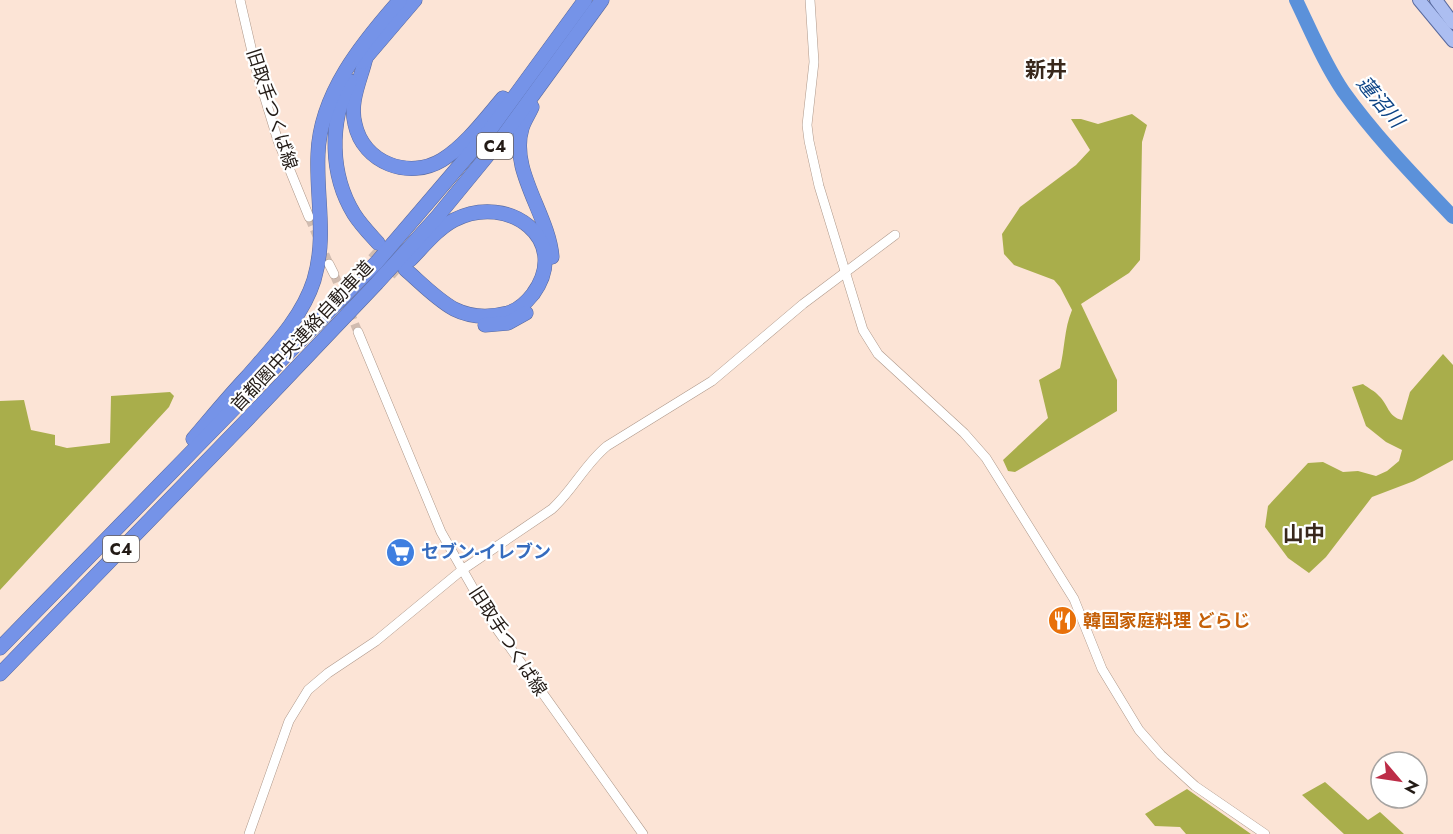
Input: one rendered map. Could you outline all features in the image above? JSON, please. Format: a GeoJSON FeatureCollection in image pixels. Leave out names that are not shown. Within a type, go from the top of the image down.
{"type":"FeatureCollection","features":[{"type":"Feature","properties":{"kind":"highway"},"geometry":{"type":"LineString","coordinates":[[116,530],[270,351],[300,312],[314,281],[322,247],[318,153],[326,109],[357,53],[400,0]]}},
{"type":"Feature","properties":{"kind":"highway"},"geometry":{"type":"LineString","coordinates":[[331,100],[327,150],[332,179],[343,209],[358,232],[375,246],[353,212],[342,187],[336,163],[335,128],[345,90],[352,76],[415,0]]}},
{"type":"Feature","properties":{"kind":"highway","name":"首都圏中央連絡自動車道"},"geometry":{"type":"LineString","coordinates":[[0,648],[377,262],[490,130],[585,0]]}},
{"type":"Feature","properties":{"kind":"highway","name":"首都圏中央連絡自動車道"},"geometry":{"type":"LineString","coordinates":[[0,674],[378,283],[501,139],[602,0]]}},
{"type":"Feature","properties":{"kind":"highway"},"geometry":{"type":"LineString","coordinates":[[242,425],[291,384],[423,246],[454,220],[485,211],[505,212],[520,219],[542,244],[545,257],[544,272],[528,300],[515,310],[484,317],[454,309],[402,271],[441,309],[463,321],[478,325],[508,323],[523,316],[544,292],[551,277],[552,248],[521,162],[522,128],[532,108],[608,0]]}},
{"type":"Feature","properties":{"kind":"highway"},"geometry":{"type":"LineString","coordinates":[[366,57],[353,107],[354,123],[360,138],[378,159],[391,166],[414,169],[428,167],[454,151],[488,116],[528,68],[544,58]]}},
{"type":"Feature","properties":{"kind":"main road"},"geometry":{"type":"LineString","coordinates":[[1419,0],[1453,41]]}},
{"type":"Feature","properties":{"kind":"main road"},"geometry":{"type":"LineString","coordinates":[[1436,0],[1453,23]]}},
{"type":"Feature","properties":{"kind":"street","name":"旧取手つくば線"},"geometry":{"type":"LineString","coordinates":[[240,0],[256,69],[275,132],[309,217]]}},
{"type":"Feature","properties":{"kind":"street"},"geometry":{"type":"LineString","coordinates":[[810,0],[814,62],[807,125],[809,141],[819,186],[863,330],[878,354],[964,432],[986,458],[1074,599],[1102,669],[1139,730],[1161,755],[1195,786],[1265,834]]}},
{"type":"Feature","properties":{"kind":"street"},"geometry":{"type":"LineString","coordinates":[[249,834],[289,721],[308,690],[328,673],[376,640],[462,570],[552,509],[564,498],[596,455],[712,381],[774,327],[895,235]]}},
{"type":"Feature","properties":{"kind":"street"},"geometry":{"type":"LineString","coordinates":[[329,264],[334,274]]}},
{"type":"Feature","properties":{"kind":"street","name":"旧取手つくば線"},"geometry":{"type":"LineString","coordinates":[[358,332],[441,532],[462,570],[494,625],[644,834]]}},
{"type":"Feature","properties":{"kind":"green space"},"geometry":{"type":"Polygon","coordinates":[[[1132,114],[1147,125],[1142,142],[1140,260],[1129,273],[1081,304],[1117,380],[1117,411],[1015,472],[1008,471],[1003,460],[1048,418],[1039,380],[1060,368],[1067,324],[1072,310],[1054,280],[1014,265],[1004,254],[1002,234],[1020,207],[1076,165],[1090,150],[1071,119],[1081,119],[1098,124],[1132,114]]]}},
{"type":"Feature","properties":{"kind":"green space"},"geometry":{"type":"Polygon","coordinates":[[[1443,354],[1453,365],[1453,460],[1414,481],[1372,497],[1326,557],[1309,573],[1288,558],[1265,527],[1268,506],[1308,463],[1323,462],[1343,472],[1358,471],[1376,476],[1387,471],[1399,461],[1402,450],[1386,442],[1366,426],[1352,387],[1363,384],[1382,399],[1394,416],[1402,420],[1410,392],[1443,354]]]}},
{"type":"Feature","properties":{"kind":"green space"},"geometry":{"type":"Polygon","coordinates":[[[170,392],[174,396],[169,407],[0,590],[0,401],[24,400],[31,430],[55,435],[55,445],[67,448],[110,443],[111,396],[170,392]]]}},
{"type":"Feature","properties":{"kind":"green space"},"geometry":{"type":"Polygon","coordinates":[[[1325,782],[1368,820],[1380,812],[1404,834],[1344,834],[1302,795],[1325,782]]]}},
{"type":"Feature","properties":{"kind":"green space"},"geometry":{"type":"Polygon","coordinates":[[[1187,789],[1251,834],[1186,834],[1180,827],[1155,826],[1145,814],[1187,789]]]}},
{"type":"Feature","properties":{"kind":"waterway","name":"蓮沼川"},"geometry":{"type":"LineString","coordinates":[[1296,0],[1336,80],[1355,108],[1453,217]]}},
{"type":"Feature","properties":{"kind":"tunnel"},"geometry":{"type":"LineString","coordinates":[[309,217],[329,264]]}},
{"type":"Feature","properties":{"kind":"tunnel"},"geometry":{"type":"LineString","coordinates":[[373,250],[400,274]]}},
{"type":"Feature","properties":{"kind":"tunnel"},"geometry":{"type":"LineString","coordinates":[[334,274],[358,332]]}},
{"type":"Feature","properties":{"kind":"place","name":"セブン-イレブン"},"geometry":{"type":"Point","coordinates":[400,552]}},
{"type":"Feature","properties":{"kind":"place","name":"韓国家庭料理 どらじ"},"geometry":{"type":"Point","coordinates":[1062,621]}},
{"type":"Feature","properties":{"kind":"district","name":"新井"},"geometry":{"type":"Point","coordinates":[1046,70]}},
{"type":"Feature","properties":{"kind":"district","name":"山中"},"geometry":{"type":"Point","coordinates":[1304,534]}}]}
